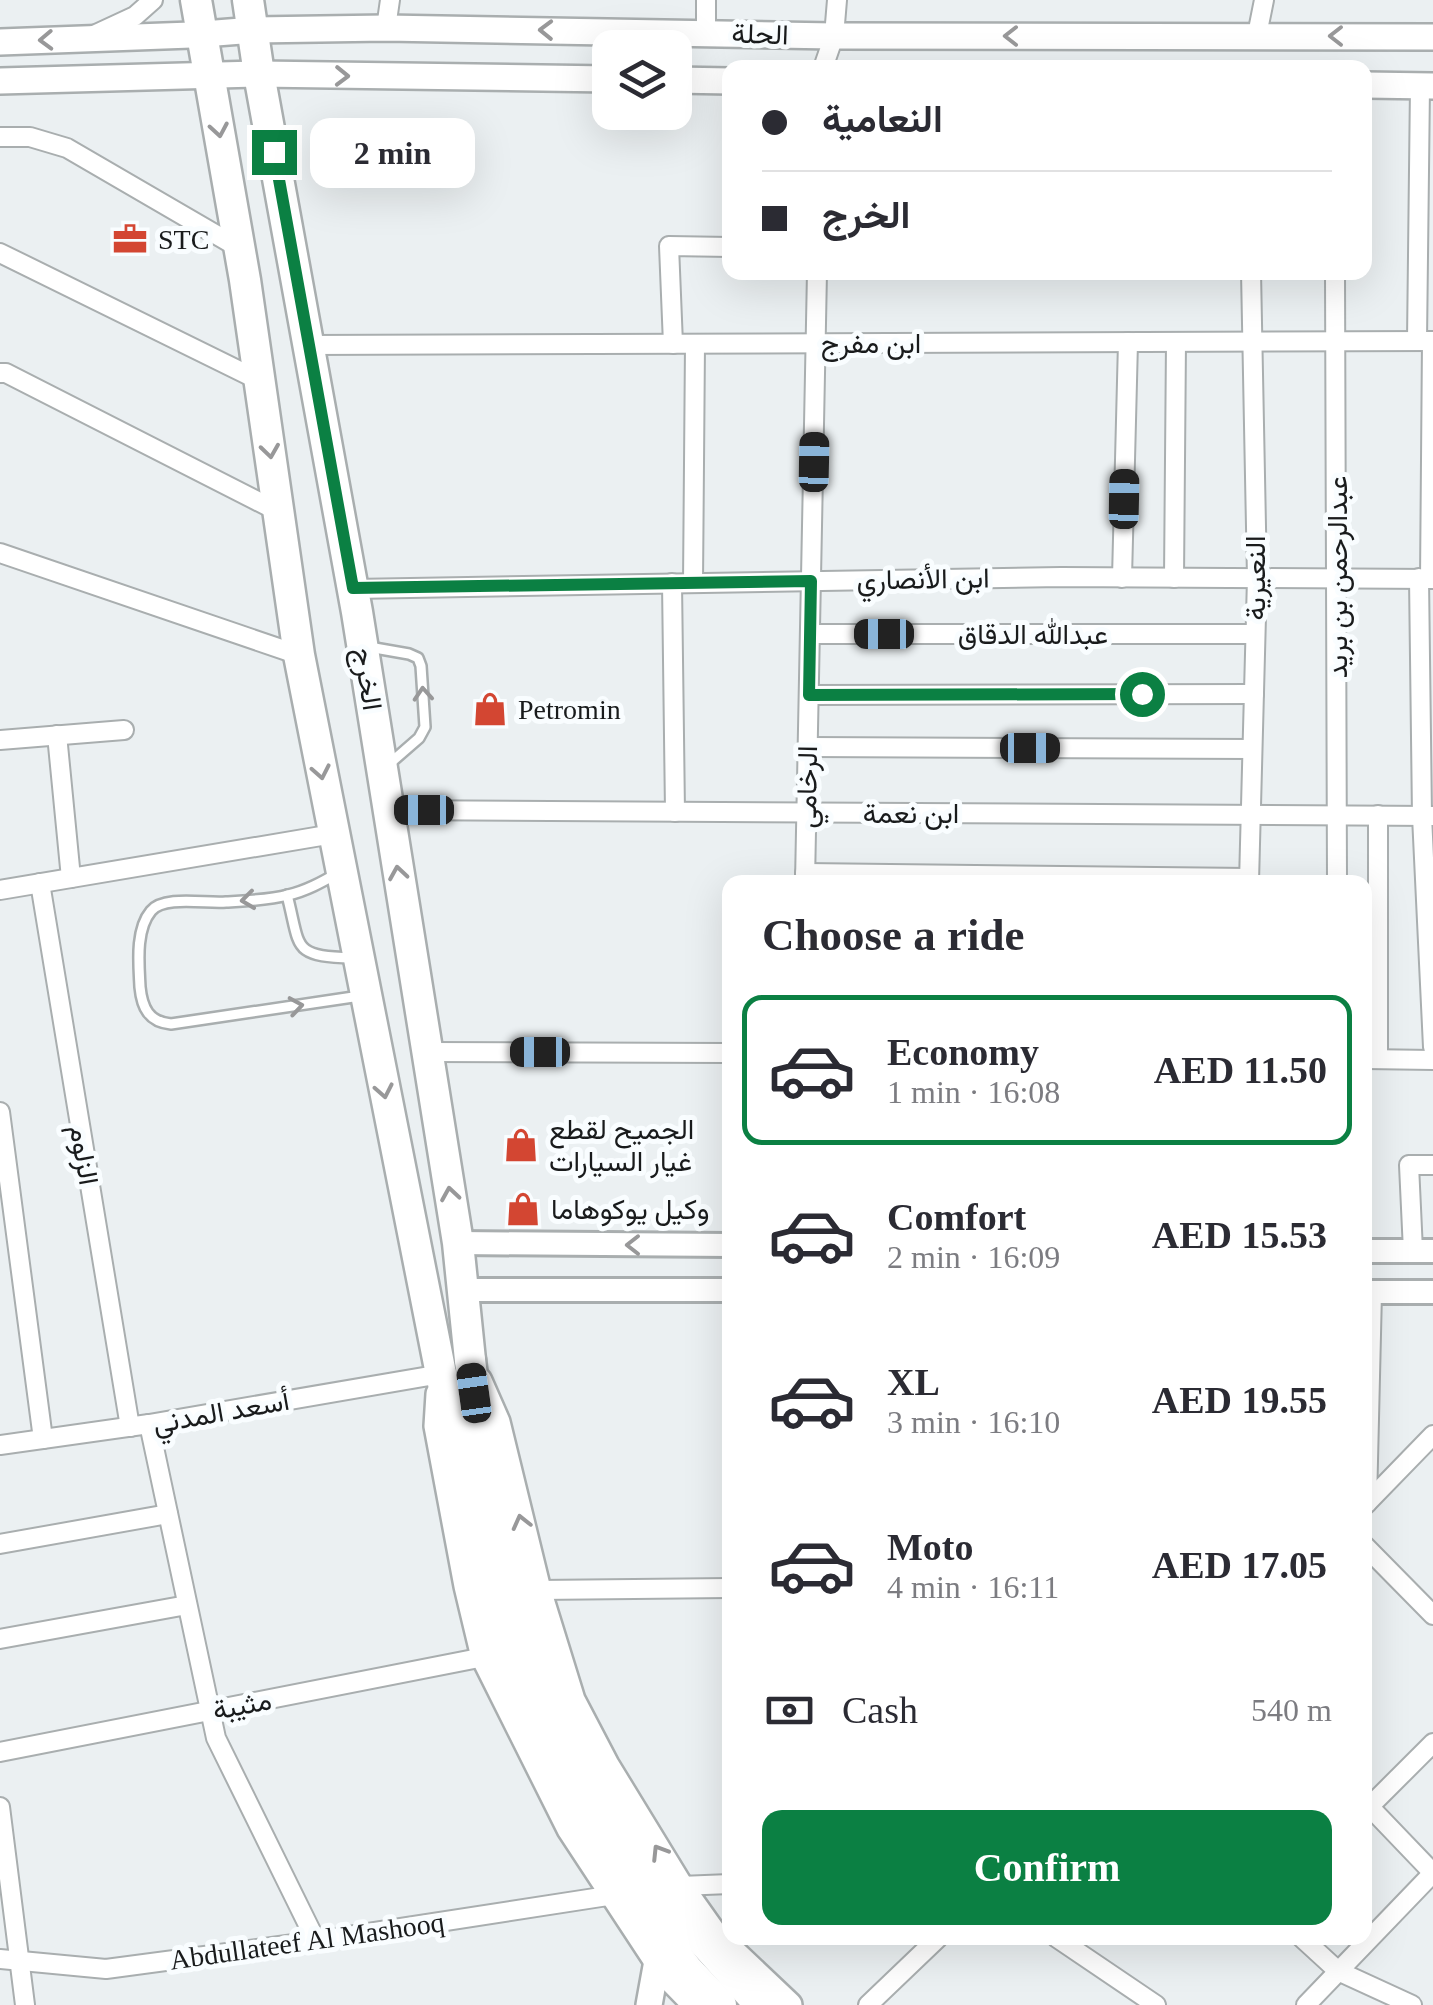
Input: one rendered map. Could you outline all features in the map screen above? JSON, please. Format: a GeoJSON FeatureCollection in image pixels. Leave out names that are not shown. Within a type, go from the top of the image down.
{"type":"FeatureCollection","features":[{"type":"Feature","properties":{"kind":"main road"},"geometry":{"type":"LineString","coordinates":[[196,0],[240,248],[299,656],[441,1374],[478,1493],[549,1691],[590,1781],[644,1870],[760,2005]]}},
{"type":"Feature","properties":{"kind":"main road","name":"الحلة"},"geometry":{"type":"LineString","coordinates":[[0,42],[202,34],[251,15],[386,28],[834,36],[1433,36]]}},
{"type":"Feature","properties":{"kind":"main road","name":"الخرج"},"geometry":{"type":"LineString","coordinates":[[251,15],[353,588],[458,1243],[478,1493]]}},
{"type":"Feature","properties":{"kind":"main road"},"geometry":{"type":"LineString","coordinates":[[0,80],[259,74],[592,79]]}},
{"type":"Feature","properties":{"kind":"main road","name":"الحلة"},"geometry":{"type":"LineString","coordinates":[[692,80],[722,81]]}},
{"type":"Feature","properties":{"kind":"main road"},"geometry":{"type":"LineString","coordinates":[[1372,85],[1427,86]]}},
{"type":"Feature","properties":{"kind":"main road"},"geometry":{"type":"LineString","coordinates":[[470,1360],[497,1422],[538,1590],[572,1700],[606,1766],[680,1886],[722,1942]]}},
{"type":"Feature","properties":{"kind":"main road"},"geometry":{"type":"LineString","coordinates":[[441,1374],[437,1426],[484,1657],[570,1830],[658,1961],[696,2005]]}},
{"type":"Feature","properties":{"kind":"main road"},"geometry":{"type":"LineString","coordinates":[[478,1493],[496,1618],[522,1691],[595,1833],[636,1901],[721,2005]]}},
{"type":"Feature","properties":{"kind":"main road"},"geometry":{"type":"LineString","coordinates":[[725,1945],[788,2005]]}},
{"type":"Feature","properties":{"kind":"main road"},"geometry":{"type":"LineString","coordinates":[[649,2005],[658,1961]]}},
{"type":"Feature","properties":{"kind":"street","name":"الحلة"},"geometry":{"type":"LineString","coordinates":[[87,38],[135,16],[153,0]]}},
{"type":"Feature","properties":{"kind":"street"},"geometry":{"type":"LineString","coordinates":[[386,28],[390,0]]}},
{"type":"Feature","properties":{"kind":"street"},"geometry":{"type":"LineString","coordinates":[[706,0],[706,32]]}},
{"type":"Feature","properties":{"kind":"street"},"geometry":{"type":"LineString","coordinates":[[826,60],[834,36],[836,0]]}},
{"type":"Feature","properties":{"kind":"street"},"geometry":{"type":"LineString","coordinates":[[1258,36],[1264,0]]}},
{"type":"Feature","properties":{"kind":"street"},"geometry":{"type":"LineString","coordinates":[[1427,86],[1427,341],[1432,459],[1427,578],[1428,816],[1433,1047]]}},
{"type":"Feature","properties":{"kind":"street"},"geometry":{"type":"LineString","coordinates":[[0,138],[30,137],[66,148],[240,248]]}},
{"type":"Feature","properties":{"kind":"street"},"geometry":{"type":"LineString","coordinates":[[674,344],[669,246],[722,247]]}},
{"type":"Feature","properties":{"kind":"street"},"geometry":{"type":"LineString","coordinates":[[0,253],[260,381]]}},
{"type":"Feature","properties":{"kind":"street","name":"الرخامي"},"geometry":{"type":"LineString","coordinates":[[805,875],[817,280]]}},
{"type":"Feature","properties":{"kind":"street","name":"النعيرية"},"geometry":{"type":"LineString","coordinates":[[1249,875],[1257,578],[1251,280]]}},
{"type":"Feature","properties":{"kind":"street","name":"عبدالرحمن بن بريد"},"geometry":{"type":"LineString","coordinates":[[1335,280],[1338,875]]}},
{"type":"Feature","properties":{"kind":"street","name":"ابن مفرج"},"geometry":{"type":"LineString","coordinates":[[310,345],[1427,341]]}},
{"type":"Feature","properties":{"kind":"street"},"geometry":{"type":"LineString","coordinates":[[1122,578],[1128,342]]}},
{"type":"Feature","properties":{"kind":"street"},"geometry":{"type":"LineString","coordinates":[[1174,578],[1176,342]]}},
{"type":"Feature","properties":{"kind":"street"},"geometry":{"type":"LineString","coordinates":[[693,583],[694,344]]}},
{"type":"Feature","properties":{"kind":"street"},"geometry":{"type":"LineString","coordinates":[[0,373],[278,512]]}},
{"type":"Feature","properties":{"kind":"street"},"geometry":{"type":"LineString","coordinates":[[0,554],[299,656]]}},
{"type":"Feature","properties":{"kind":"street","name":"ابن الأنصاري"},"geometry":{"type":"LineString","coordinates":[[353,588],[1427,578]]}},
{"type":"Feature","properties":{"kind":"street"},"geometry":{"type":"LineString","coordinates":[[672,584],[676,812]]}},
{"type":"Feature","properties":{"kind":"street","name":"عبدالله الدقاق"},"geometry":{"type":"LineString","coordinates":[[810,634],[1255,634]]}},
{"type":"Feature","properties":{"kind":"street"},"geometry":{"type":"LineString","coordinates":[[809,695],[1254,694]]}},
{"type":"Feature","properties":{"kind":"street"},"geometry":{"type":"LineString","coordinates":[[0,740],[124,730]]}},
{"type":"Feature","properties":{"kind":"street"},"geometry":{"type":"LineString","coordinates":[[57,735],[71,878]]}},
{"type":"Feature","properties":{"kind":"street"},"geometry":{"type":"LineString","coordinates":[[808,747],[1252,750]]}},
{"type":"Feature","properties":{"kind":"street","name":"ابن نعمة"},"geometry":{"type":"LineString","coordinates":[[388,810],[1428,816]]}},
{"type":"Feature","properties":{"kind":"street"},"geometry":{"type":"LineString","coordinates":[[1378,815],[1372,1059],[1433,1060]]}},
{"type":"Feature","properties":{"kind":"street"},"geometry":{"type":"LineString","coordinates":[[0,890],[333,834]]}},
{"type":"Feature","properties":{"kind":"street","name":"الزلوم"},"geometry":{"type":"LineString","coordinates":[[40,883],[139,1426],[168,1514],[216,1738],[316,1941]]}},
{"type":"Feature","properties":{"kind":"street"},"geometry":{"type":"LineString","coordinates":[[427,1052],[722,1053]]}},
{"type":"Feature","properties":{"kind":"street"},"geometry":{"type":"LineString","coordinates":[[0,1112],[44,1439]]}},
{"type":"Feature","properties":{"kind":"street"},"geometry":{"type":"LineString","coordinates":[[1372,1251],[1423,1251],[1409,1165],[1433,1165]]}},
{"type":"Feature","properties":{"kind":"street"},"geometry":{"type":"LineString","coordinates":[[458,1243],[722,1246]]}},
{"type":"Feature","properties":{"kind":"street"},"geometry":{"type":"LineString","coordinates":[[464,1290],[722,1290]]}},
{"type":"Feature","properties":{"kind":"street"},"geometry":{"type":"LineString","coordinates":[[1372,1292],[1433,1292]]}},
{"type":"Feature","properties":{"kind":"street","name":"أسعد المدني"},"geometry":{"type":"LineString","coordinates":[[0,1445],[139,1426],[441,1374]]}},
{"type":"Feature","properties":{"kind":"street"},"geometry":{"type":"LineString","coordinates":[[1372,1498],[1433,1435]]}},
{"type":"Feature","properties":{"kind":"street"},"geometry":{"type":"LineString","coordinates":[[0,1544],[168,1514]]}},
{"type":"Feature","properties":{"kind":"street"},"geometry":{"type":"LineString","coordinates":[[1372,1553],[1433,1615]]}},
{"type":"Feature","properties":{"kind":"street"},"geometry":{"type":"LineString","coordinates":[[538,1590],[722,1588]]}},
{"type":"Feature","properties":{"kind":"street"},"geometry":{"type":"LineString","coordinates":[[0,1639],[188,1605]]}},
{"type":"Feature","properties":{"kind":"street","name":"مثيبة"},"geometry":{"type":"LineString","coordinates":[[0,1752],[484,1657]]}},
{"type":"Feature","properties":{"kind":"street"},"geometry":{"type":"LineString","coordinates":[[1372,1800],[1433,1743]]}},
{"type":"Feature","properties":{"kind":"street"},"geometry":{"type":"LineString","coordinates":[[0,1807],[25,2005]]}},
{"type":"Feature","properties":{"kind":"street"},"geometry":{"type":"LineString","coordinates":[[1372,1810],[1433,1873],[1372,1936]]}},
{"type":"Feature","properties":{"kind":"street"},"geometry":{"type":"LineString","coordinates":[[680,1886],[722,1884]]}},
{"type":"Feature","properties":{"kind":"street","name":"Abdullateef Al Mashooq"},"geometry":{"type":"LineString","coordinates":[[0,1960],[106,1968],[614,1896]]}},
{"type":"Feature","properties":{"kind":"street"},"geometry":{"type":"LineString","coordinates":[[868,2005],[931,1945]]}},
{"type":"Feature","properties":{"kind":"street"},"geometry":{"type":"LineString","coordinates":[[1067,1945],[1156,2005]]}},
{"type":"Feature","properties":{"kind":"street"},"geometry":{"type":"LineString","coordinates":[[1310,1945],[1338,1971],[1412,2005]]}},
{"type":"Feature","properties":{"kind":"street"},"geometry":{"type":"LineString","coordinates":[[1306,2005],[1363,1945]]}},
{"type":"Feature","properties":{"kind":"lane"},"geometry":{"type":"LineString","coordinates":[[362,646],[409,654],[418,658],[421,666],[425,728],[382,770]]}},
{"type":"Feature","properties":{"kind":"lane"},"geometry":{"type":"LineString","coordinates":[[340,871],[310,888],[287,895],[223,903],[159,904],[145,921],[139,965],[141,1000],[148,1014],[165,1024],[182,1024],[365,996]]}},
{"type":"Feature","properties":{"kind":"lane"},"geometry":{"type":"LineString","coordinates":[[287,895],[305,951],[321,957],[358,958]]}},
{"type":"Feature","properties":{"kind":"place","name":"STC"},"geometry":{"type":"Point","coordinates":[130,239]}},
{"type":"Feature","properties":{"kind":"place","name":"Petromin"},"geometry":{"type":"Point","coordinates":[490,709]}},
{"type":"Feature","properties":{"kind":"place","name":"الجميح لقطع غيار السيارات"},"geometry":{"type":"Point","coordinates":[521,1145]}},
{"type":"Feature","properties":{"kind":"place","name":"وكيل يوكوهاما"},"geometry":{"type":"Point","coordinates":[523,1209]}},
{"type":"Feature","properties":{"kind":"route"},"geometry":{"type":"LineString","coordinates":[[274,152],[353,588],[811,581],[809,695],[1142,694]]}}]}
